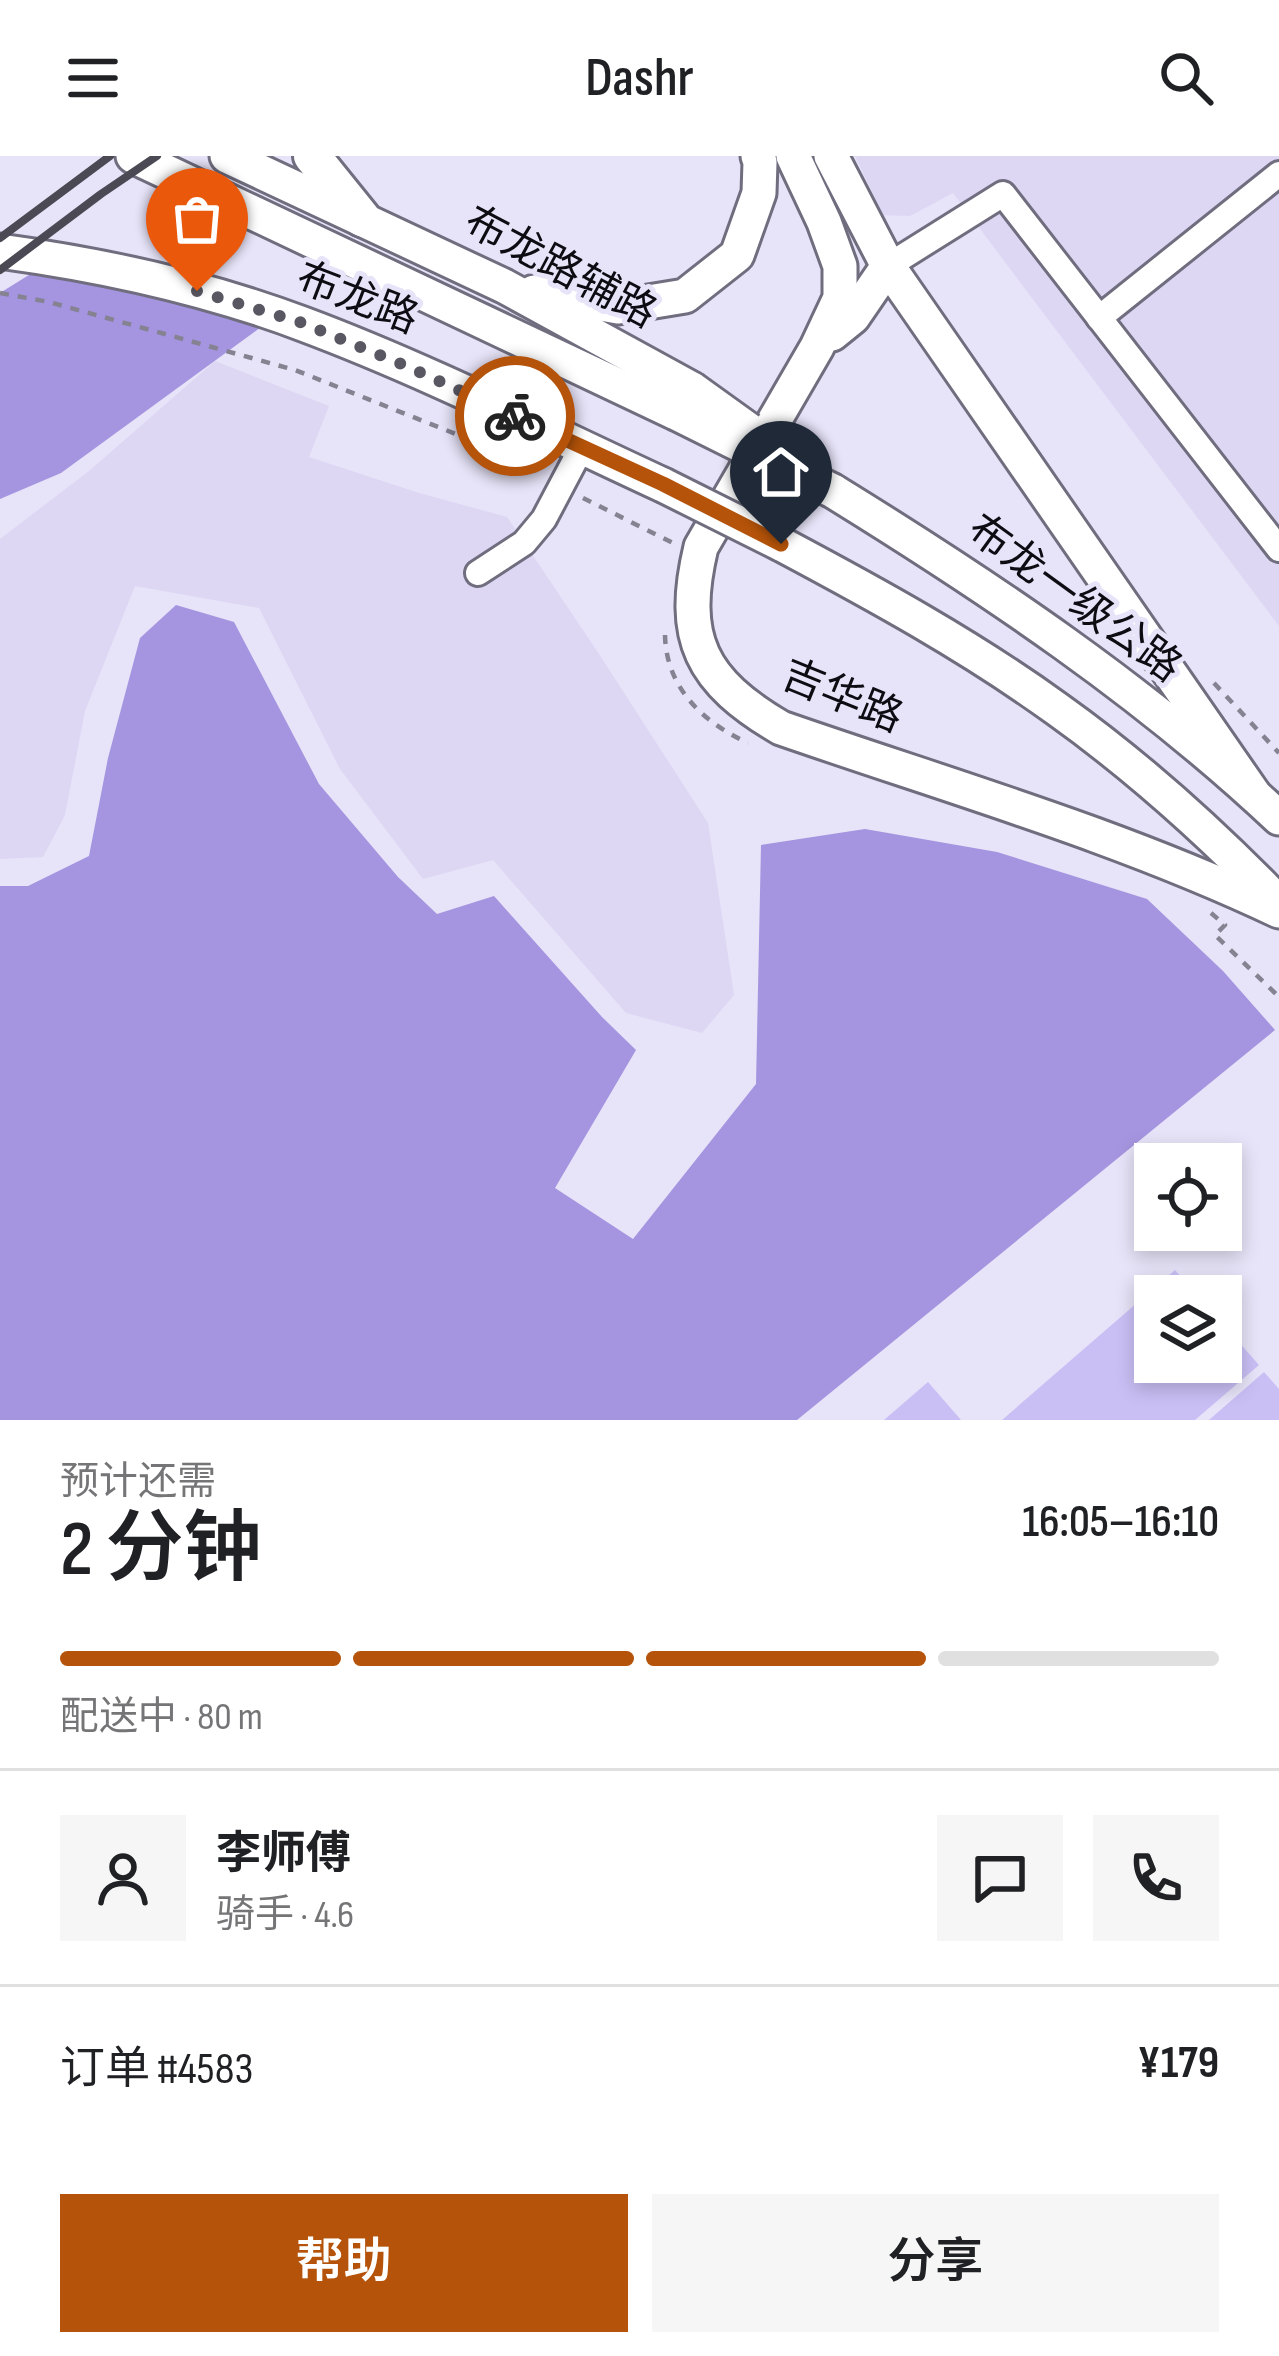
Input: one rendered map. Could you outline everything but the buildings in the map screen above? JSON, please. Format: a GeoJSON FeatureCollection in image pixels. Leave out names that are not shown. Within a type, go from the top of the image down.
{"type":"FeatureCollection","features":[{"type":"Feature","properties":{"kind":"highway"},"geometry":{"type":"LineString","coordinates":[[312,156],[362,218]]}},
{"type":"Feature","properties":{"kind":"main road","name":"布龙路"},"geometry":{"type":"LineString","coordinates":[[133,156],[684,401]]}},
{"type":"Feature","properties":{"kind":"main road","name":"布龙路辅路"},"geometry":{"type":"LineString","coordinates":[[227,156],[504,286],[833,490]]}},
{"type":"Feature","properties":{"kind":"main road"},"geometry":{"type":"LineString","coordinates":[[504,286],[617,307],[685,296],[737,254],[759,193],[758,156]]}},
{"type":"Feature","properties":{"kind":"main road","name":"吉华路"},"geometry":{"type":"LineString","coordinates":[[793,156],[840,266],[840,298],[817,347],[701,547],[693,581],[694,634],[721,683],[744,706],[781,728],[1116,842],[1279,907]]}},
{"type":"Feature","properties":{"kind":"main road"},"geometry":{"type":"LineString","coordinates":[[831,156],[888,266],[1253,793],[1279,818]]}},
{"type":"Feature","properties":{"kind":"main road","name":"布龙路"},"geometry":{"type":"LineString","coordinates":[[0,251],[88,263],[300,322],[663,484],[781,544],[879,596],[1055,708],[1135,769],[1231,853],[1279,907]]}},
{"type":"Feature","properties":{"kind":"main road"},"geometry":{"type":"LineString","coordinates":[[817,347],[853,317],[888,266]]}},
{"type":"Feature","properties":{"kind":"main road","name":"布龙一级公路"},"geometry":{"type":"LineString","coordinates":[[833,490],[957,568],[1107,672],[1253,793]]}},
{"type":"Feature","properties":{"kind":"street"},"geometry":{"type":"LineString","coordinates":[[1099,318],[1279,174]]}},
{"type":"Feature","properties":{"kind":"street"},"geometry":{"type":"LineString","coordinates":[[888,266],[1004,194],[1279,549]]}},
{"type":"Feature","properties":{"kind":"street"},"geometry":{"type":"LineString","coordinates":[[478,573],[524,543],[544,520],[582,447]]}},
{"type":"Feature","properties":{"kind":"path"},"geometry":{"type":"LineString","coordinates":[[0,293],[50,302],[295,370],[511,456]]}},
{"type":"Feature","properties":{"kind":"path"},"geometry":{"type":"LineString","coordinates":[[1216,935],[1279,997]]}},
{"type":"Feature","properties":{"kind":"shaded area"},"geometry":{"type":"Polygon","coordinates":[[[855,156],[1279,156],[1279,626],[953,193],[910,216],[883,215],[855,156]]]}},
{"type":"Feature","properties":{"kind":"shaded area"},"geometry":{"type":"Polygon","coordinates":[[[53,260],[268,322],[61,473],[0,499],[0,293],[53,260]]]}},
{"type":"Feature","properties":{"kind":"shaded area"},"geometry":{"type":"Polygon","coordinates":[[[215,361],[329,406],[309,457],[507,517],[708,823],[734,995],[702,1033],[626,1013],[493,860],[423,879],[340,769],[259,608],[135,586],[85,711],[65,815],[43,857],[0,859],[0,539],[89,471],[215,361]]]}},
{"type":"Feature","properties":{"kind":"shaded area"},"geometry":{"type":"Polygon","coordinates":[[[176,605],[234,622],[319,784],[398,877],[437,914],[494,896],[636,1050],[555,1188],[633,1239],[756,1084],[761,845],[865,829],[997,852],[1147,899],[1223,971],[1275,1030],[797,1420],[0,1420],[0,886],[28,886],[89,856],[108,758],[140,638],[176,605]]]}},
{"type":"Feature","properties":{"kind":"shaded area"},"geometry":{"type":"Polygon","coordinates":[[[1134,1306],[1134,1383],[1238,1383],[1195,1420],[1002,1420],[1134,1306]]]}},
{"type":"Feature","properties":{"kind":"shaded area"},"geometry":{"type":"Polygon","coordinates":[[[1242,1346],[1259,1365],[1242,1380],[1242,1346]]]}},
{"type":"Feature","properties":{"kind":"shaded area"},"geometry":{"type":"Polygon","coordinates":[[[1264,1372],[1279,1389],[1279,1420],[1209,1420],[1264,1372]]]}},
{"type":"Feature","properties":{"kind":"shaded area"},"geometry":{"type":"Polygon","coordinates":[[[928,1382],[961,1420],[884,1420],[928,1382]]]}},
{"type":"Feature","properties":{"kind":"railway"},"geometry":{"type":"LineString","coordinates":[[0,238],[110,156]]}},
{"type":"Feature","properties":{"kind":"railway"},"geometry":{"type":"LineString","coordinates":[[0,270],[157,156]]}},
{"type":"Feature","properties":{"kind":"way so far"},"geometry":{"type":"LineString","coordinates":[[197,291],[300,322],[515,416]]}},
{"type":"Feature","properties":{"kind":"route"},"geometry":{"type":"LineString","coordinates":[[515,416],[781,544]]}}]}
